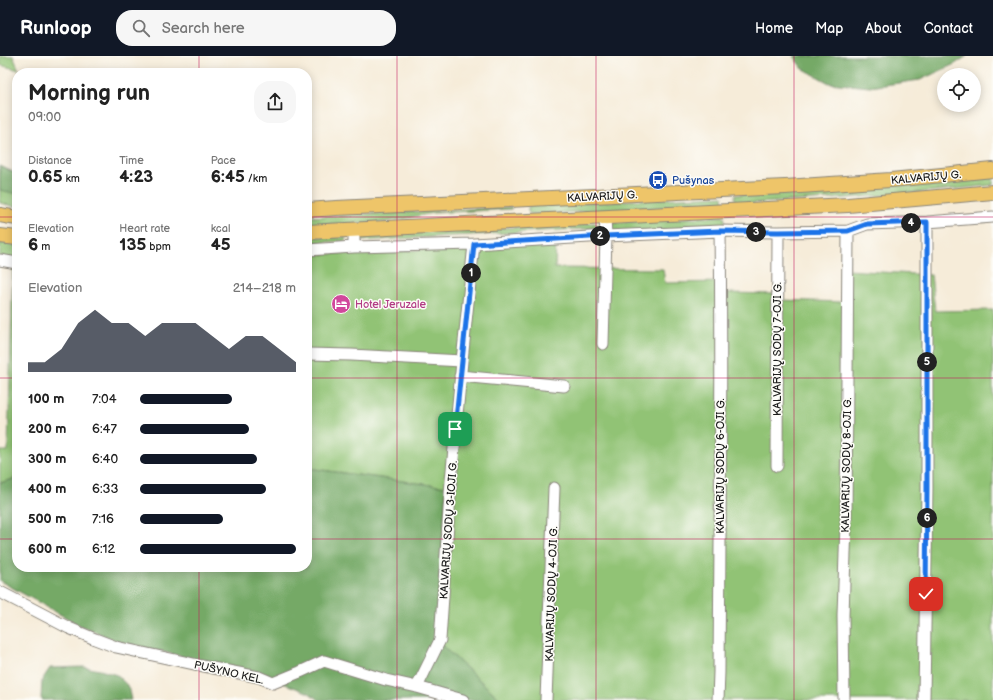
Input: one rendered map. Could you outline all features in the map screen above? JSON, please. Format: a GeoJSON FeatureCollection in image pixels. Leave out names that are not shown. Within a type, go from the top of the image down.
{"type":"FeatureCollection","features":[{"type":"Feature","properties":{"kind":"main road","name":"KALVARIJŲ G."},"geometry":{"type":"LineString","coordinates":[[312,210],[815,185],[891,180],[993,170]]}},
{"type":"Feature","properties":{"kind":"main road","name":"KALVARIJŲ G."},"geometry":{"type":"LineString","coordinates":[[312,232],[848,205],[993,192]]}},
{"type":"Feature","properties":{"kind":"main road"},"geometry":{"type":"LineString","coordinates":[[524,200],[525,221]]}},
{"type":"Feature","properties":{"kind":"main road"},"geometry":{"type":"LineString","coordinates":[[0,215],[12,217]]}},
{"type":"Feature","properties":{"kind":"main road"},"geometry":{"type":"LineString","coordinates":[[0,236],[12,237]]}},
{"type":"Feature","properties":{"kind":"street"},"geometry":{"type":"LineString","coordinates":[[603,344],[606,236],[605,217]]}},
{"type":"Feature","properties":{"kind":"street"},"geometry":{"type":"LineString","coordinates":[[312,250],[354,247],[474,244],[720,231],[848,231],[867,224],[993,218]]}},
{"type":"Feature","properties":{"kind":"street"},"geometry":{"type":"LineString","coordinates":[[924,700],[927,489],[927,222]]}},
{"type":"Feature","properties":{"kind":"street"},"geometry":{"type":"LineString","coordinates":[[354,229],[354,247]]}},
{"type":"Feature","properties":{"kind":"street","name":"KALVARIJŲ SODŲ 6-OJI G."},"geometry":{"type":"LineString","coordinates":[[718,700],[721,296],[720,231]]}},
{"type":"Feature","properties":{"kind":"street","name":"KALVARIJŲ SODŲ 8-OJI G."},"geometry":{"type":"LineString","coordinates":[[844,700],[848,231]]}},
{"type":"Feature","properties":{"kind":"street","name":"KALVARIJŲ SODŲ 7-OJI G."},"geometry":{"type":"LineString","coordinates":[[777,466],[778,232]]}},
{"type":"Feature","properties":{"kind":"street","name":"KALVARIJŲ SODŲ 3-IOJI G."},"geometry":{"type":"LineString","coordinates":[[417,686],[440,640],[460,376],[474,244]]}},
{"type":"Feature","properties":{"kind":"street"},"geometry":{"type":"LineString","coordinates":[[0,260],[12,262]]}},
{"type":"Feature","properties":{"kind":"street"},"geometry":{"type":"LineString","coordinates":[[312,354],[462,361]]}},
{"type":"Feature","properties":{"kind":"street"},"geometry":{"type":"LineString","coordinates":[[460,376],[564,386]]}},
{"type":"Feature","properties":{"kind":"street","name":"KALVARIJŲ SODŲ 4-OJI G."},"geometry":{"type":"LineString","coordinates":[[546,700],[554,488]]}},
{"type":"Feature","properties":{"kind":"street","name":"PUŠYNO KEL."},"geometry":{"type":"LineString","coordinates":[[0,592],[69,628],[116,647],[203,666],[240,672],[259,677],[272,683],[324,661],[386,680],[417,686],[463,700]]}},
{"type":"Feature","properties":{"kind":"green space"},"geometry":{"type":"Polygon","coordinates":[[[0,56],[13,56],[18,68],[12,68],[0,65],[0,56]]]}},
{"type":"Feature","properties":{"kind":"green space"},"geometry":{"type":"Polygon","coordinates":[[[793,56],[967,56],[946,68],[937,68],[937,72],[920,80],[870,87],[829,83],[802,68],[793,56]]]}},
{"type":"Feature","properties":{"kind":"green space"},"geometry":{"type":"Polygon","coordinates":[[[0,166],[12,172],[12,206],[0,203],[0,166]]]}},
{"type":"Feature","properties":{"kind":"green space"},"geometry":{"type":"Polygon","coordinates":[[[0,166],[12,172],[12,193],[0,190],[0,166]]]}},
{"type":"Feature","properties":{"kind":"green space"},"geometry":{"type":"Polygon","coordinates":[[[993,176],[993,185],[961,189],[864,197],[735,204],[735,195],[993,176]]]}},
{"type":"Feature","properties":{"kind":"green space"},"geometry":{"type":"Polygon","coordinates":[[[723,196],[724,204],[531,214],[528,210],[528,207],[531,205],[723,196]]]}},
{"type":"Feature","properties":{"kind":"green space"},"geometry":{"type":"Polygon","coordinates":[[[512,207],[511,209],[433,213],[386,222],[312,225],[312,217],[512,207]]]}},
{"type":"Feature","properties":{"kind":"green space"},"geometry":{"type":"Polygon","coordinates":[[[724,216],[726,226],[755,225],[752,227],[613,233],[609,227],[611,222],[724,216]]]}},
{"type":"Feature","properties":{"kind":"green space"},"geometry":{"type":"Polygon","coordinates":[[[595,223],[599,228],[359,241],[359,236],[595,223]]]}},
{"type":"Feature","properties":{"kind":"green space"},"geometry":{"type":"Polygon","coordinates":[[[312,237],[345,237],[346,241],[312,243],[312,237]]]}},
{"type":"Feature","properties":{"kind":"green space"},"geometry":{"type":"Polygon","coordinates":[[[556,241],[555,268],[663,269],[665,283],[723,282],[724,293],[780,294],[780,300],[844,302],[846,270],[931,275],[935,311],[993,310],[993,700],[501,700],[437,641],[446,487],[312,469],[312,255],[418,250],[556,241]]]}},
{"type":"Feature","properties":{"kind":"green space"},"geometry":{"type":"Polygon","coordinates":[[[0,243],[12,244],[12,259],[0,258],[0,243]]]}},
{"type":"Feature","properties":{"kind":"green space"},"geometry":{"type":"Polygon","coordinates":[[[12,302],[12,479],[0,483],[0,451],[8,451],[12,302]]]}},
{"type":"Feature","properties":{"kind":"green space"},"geometry":{"type":"Polygon","coordinates":[[[312,469],[446,487],[437,641],[501,700],[319,700],[309,693],[262,675],[117,641],[81,626],[0,581],[0,483],[12,479],[12,572],[312,572],[312,469]]]}},
{"type":"Feature","properties":{"kind":"green space"},"geometry":{"type":"Polygon","coordinates":[[[84,667],[117,675],[128,686],[131,700],[42,700],[42,680],[50,668],[84,667]]]}},
{"type":"Feature","properties":{"kind":"place","name":"Pušynas"},"geometry":{"type":"Point","coordinates":[658,180]}},
{"type":"Feature","properties":{"kind":"place","name":"Hotel Jeruzale"},"geometry":{"type":"Point","coordinates":[341,304]}},
{"type":"Feature","properties":{"kind":"route"},"geometry":{"type":"LineString","coordinates":[[455,429],[474,244],[720,231],[848,231],[867,224],[927,222],[926,594]]}}]}
